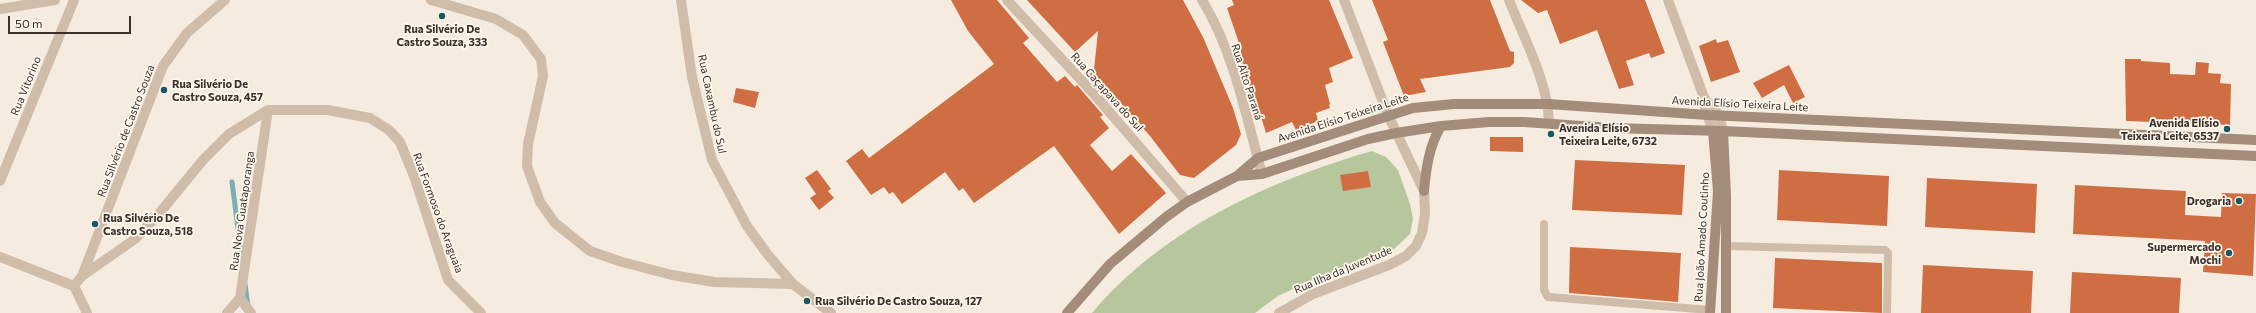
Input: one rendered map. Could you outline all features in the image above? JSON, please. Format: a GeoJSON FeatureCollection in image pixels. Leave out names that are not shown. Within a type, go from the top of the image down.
{"type":"FeatureCollection","features":[{"type":"Feature","properties":{"kind":"main road","name":"Avenida Elísio Teixeira Leite"},"geometry":{"type":"LineString","coordinates":[[1067,313],[1110,264],[1166,216],[1187,202],[1237,176],[1258,158],[1413,108],[1454,104],[1548,104],[1708,115],[2256,140]]}},
{"type":"Feature","properties":{"kind":"main road","name":"Avenida Elísio Teixeira Leite"},"geometry":{"type":"LineString","coordinates":[[1237,176],[1262,174],[1368,140],[1396,133],[1441,126],[1489,122],[1548,123],[1611,128],[1718,131],[2256,156]]}},
{"type":"Feature","properties":{"kind":"main road"},"geometry":{"type":"LineString","coordinates":[[1424,191],[1428,161],[1435,135],[1441,126]]}},
{"type":"Feature","properties":{"kind":"main road","name":"Rua João Amado Coutinho"},"geometry":{"type":"LineString","coordinates":[[1718,131],[1727,246],[1726,313]]}},
{"type":"Feature","properties":{"kind":"main road","name":"Rua João Amado Coutinho"},"geometry":{"type":"LineString","coordinates":[[1710,312],[1718,191],[1718,131]]}},
{"type":"Feature","properties":{"kind":"street"},"geometry":{"type":"LineString","coordinates":[[0,9],[55,0]]}},
{"type":"Feature","properties":{"kind":"street","name":"Rua Vitorino"},"geometry":{"type":"LineString","coordinates":[[0,181],[74,0]]}},
{"type":"Feature","properties":{"kind":"street","name":"Rua Silvério de Castro Souza"},"geometry":{"type":"LineString","coordinates":[[74,286],[82,276],[163,66],[188,33],[225,0]]}},
{"type":"Feature","properties":{"kind":"street"},"geometry":{"type":"LineString","coordinates":[[432,0],[496,19],[523,35],[541,59],[543,76],[528,144],[527,166],[540,202],[555,223],[590,252],[672,275],[714,282],[793,284]]}},
{"type":"Feature","properties":{"kind":"street","name":"Rua Caxambu do Sul"},"geometry":{"type":"LineString","coordinates":[[681,0],[692,77],[712,160],[747,226],[793,284],[831,313]]}},
{"type":"Feature","properties":{"kind":"street","name":"Rua Caçapava do Sul"},"geometry":{"type":"LineString","coordinates":[[1007,0],[1093,93],[1187,202]]}},
{"type":"Feature","properties":{"kind":"street","name":"Rua Alto Paraná"},"geometry":{"type":"LineString","coordinates":[[1202,0],[1230,63],[1262,174]]}},
{"type":"Feature","properties":{"kind":"street","name":"Rua Ilha da Juventude"},"geometry":{"type":"LineString","coordinates":[[1279,313],[1313,294],[1389,265],[1406,256],[1416,246],[1422,233],[1425,214],[1424,191],[1388,115],[1344,0]]}},
{"type":"Feature","properties":{"kind":"street"},"geometry":{"type":"LineString","coordinates":[[1510,0],[1548,104],[1548,123]]}},
{"type":"Feature","properties":{"kind":"street"},"geometry":{"type":"LineString","coordinates":[[1668,0],[1705,100],[1714,107],[1719,115]]}},
{"type":"Feature","properties":{"kind":"street","name":"Rua João Amado Coutinho"},"geometry":{"type":"LineString","coordinates":[[1705,100],[1708,115],[1718,131]]}},
{"type":"Feature","properties":{"kind":"street"},"geometry":{"type":"LineString","coordinates":[[82,276],[135,239],[157,216],[183,183],[213,149],[229,134],[268,110]]}},
{"type":"Feature","properties":{"kind":"street","name":"Rua Nova Guataporanga"},"geometry":{"type":"LineString","coordinates":[[240,298],[268,110]]}},
{"type":"Feature","properties":{"kind":"street","name":"Rua Formoso do Araguaia"},"geometry":{"type":"LineString","coordinates":[[268,110],[328,110],[370,118],[389,130],[400,142],[414,176],[448,280],[481,313]]}},
{"type":"Feature","properties":{"kind":"street","name":"Rua João Amado Coutinho"},"geometry":{"type":"LineString","coordinates":[[1718,131],[1719,115]]}},
{"type":"Feature","properties":{"kind":"street"},"geometry":{"type":"LineString","coordinates":[[1,258],[74,286],[87,313]]}},
{"type":"Feature","properties":{"kind":"street"},"geometry":{"type":"LineString","coordinates":[[227,313],[240,298],[251,313]]}},
{"type":"Feature","properties":{"kind":"lane"},"geometry":{"type":"LineString","coordinates":[[1544,224],[1544,290],[1548,297],[1710,312]]}},
{"type":"Feature","properties":{"kind":"lane"},"geometry":{"type":"LineString","coordinates":[[1727,246],[1885,250],[1888,253],[1887,313]]}},
{"type":"Feature","properties":{"kind":"green space"},"geometry":{"type":"Polygon","coordinates":[[[1372,151],[1386,157],[1398,170],[1410,204],[1413,219],[1410,234],[1394,249],[1314,279],[1278,296],[1255,313],[1092,313],[1120,283],[1151,256],[1184,233],[1220,212],[1256,193],[1294,177],[1372,151]]]}},
{"type":"Feature","properties":{"kind":"building"},"geometry":{"type":"Polygon","coordinates":[[[951,0],[997,0],[1029,38],[1023,43],[1057,82],[1065,76],[1075,87],[1077,85],[1103,115],[1100,117],[1109,128],[1090,145],[1112,171],[1131,154],[1166,193],[1119,234],[1054,146],[974,203],[963,188],[959,191],[945,172],[902,204],[893,192],[889,194],[884,187],[871,195],[846,161],[862,149],[869,158],[994,64],[968,31],[951,0]]]}},
{"type":"Feature","properties":{"kind":"building"},"geometry":{"type":"Polygon","coordinates":[[[1027,0],[1183,0],[1203,37],[1233,108],[1241,134],[1236,145],[1194,178],[1180,175],[1150,136],[1119,101],[1113,106],[1087,77],[1094,70],[1098,31],[1075,52],[1027,0]]]}},
{"type":"Feature","properties":{"kind":"building"},"geometry":{"type":"Polygon","coordinates":[[[1232,0],[1329,0],[1353,58],[1329,68],[1333,82],[1325,85],[1330,108],[1316,113],[1318,121],[1296,130],[1292,122],[1266,133],[1253,91],[1251,93],[1238,46],[1240,46],[1227,8],[1234,5],[1232,0]]]}},
{"type":"Feature","properties":{"kind":"building"},"geometry":{"type":"Polygon","coordinates":[[[1372,0],[1490,0],[1510,51],[1514,52],[1514,63],[1510,67],[1420,79],[1426,92],[1404,96],[1383,42],[1388,40],[1372,0]]]}},
{"type":"Feature","properties":{"kind":"building"},"geometry":{"type":"Polygon","coordinates":[[[1521,0],[1645,0],[1665,53],[1651,58],[1649,53],[1626,61],[1634,85],[1619,89],[1597,30],[1560,44],[1547,10],[1538,13],[1521,0]]]}},
{"type":"Feature","properties":{"kind":"building"},"geometry":{"type":"Polygon","coordinates":[[[1716,39],[1717,43],[1728,40],[1740,72],[1711,82],[1699,46],[1716,39]]]}},
{"type":"Feature","properties":{"kind":"building"},"geometry":{"type":"Polygon","coordinates":[[[2125,59],[2141,59],[2141,61],[2170,63],[2170,74],[2195,75],[2196,62],[2209,63],[2208,73],[2221,74],[2220,83],[2231,84],[2230,125],[2126,121],[2125,59]]]}},
{"type":"Feature","properties":{"kind":"building"},"geometry":{"type":"Polygon","coordinates":[[[1789,65],[1805,97],[1793,103],[1784,85],[1762,98],[1753,83],[1789,65]]]}},
{"type":"Feature","properties":{"kind":"building"},"geometry":{"type":"Polygon","coordinates":[[[736,88],[759,92],[755,108],[733,102],[736,88]]]}},
{"type":"Feature","properties":{"kind":"building"},"geometry":{"type":"Polygon","coordinates":[[[1490,137],[1523,137],[1523,152],[1490,151],[1490,137]]]}},
{"type":"Feature","properties":{"kind":"building"},"geometry":{"type":"Polygon","coordinates":[[[1575,160],[1685,165],[1682,215],[1572,210],[1575,160]]]}},
{"type":"Feature","properties":{"kind":"building"},"geometry":{"type":"Polygon","coordinates":[[[817,170],[831,189],[828,191],[834,198],[819,210],[810,198],[816,194],[805,178],[817,170]]]}},
{"type":"Feature","properties":{"kind":"building"},"geometry":{"type":"Polygon","coordinates":[[[1779,170],[1889,176],[1887,226],[1777,220],[1779,170]]]}},
{"type":"Feature","properties":{"kind":"building"},"geometry":{"type":"Polygon","coordinates":[[[1368,171],[1371,187],[1343,191],[1340,175],[1368,171]]]}},
{"type":"Feature","properties":{"kind":"building"},"geometry":{"type":"Polygon","coordinates":[[[1927,178],[2037,184],[2035,233],[1925,227],[1927,178]]]}},
{"type":"Feature","properties":{"kind":"building"},"geometry":{"type":"Polygon","coordinates":[[[2075,185],[2186,191],[2185,215],[2221,217],[2222,193],[2256,194],[2253,276],[2203,272],[2205,241],[2073,234],[2075,185]]]}},
{"type":"Feature","properties":{"kind":"building"},"geometry":{"type":"Polygon","coordinates":[[[1570,247],[1681,253],[1678,302],[1569,293],[1570,247]]]}},
{"type":"Feature","properties":{"kind":"building"},"geometry":{"type":"Polygon","coordinates":[[[1775,258],[1882,263],[1882,313],[1773,308],[1775,258]]]}},
{"type":"Feature","properties":{"kind":"building"},"geometry":{"type":"Polygon","coordinates":[[[1923,265],[2033,271],[2031,313],[1921,313],[1923,265]]]}},
{"type":"Feature","properties":{"kind":"building"},"geometry":{"type":"Polygon","coordinates":[[[2072,272],[2181,278],[2179,313],[2070,313],[2072,272]]]}},
{"type":"Feature","properties":{"kind":"waterway"},"geometry":{"type":"LineString","coordinates":[[232,182],[242,260]]}},
{"type":"Feature","properties":{"kind":"waterway"},"geometry":{"type":"LineString","coordinates":[[245,284],[248,306]]}},
{"type":"Feature","properties":{"kind":"place","name":"Rua Silvério De Castro Souza, 333"},"geometry":{"type":"Point","coordinates":[442,16]}},
{"type":"Feature","properties":{"kind":"place","name":"Rua Silvério De Castro Souza, 457"},"geometry":{"type":"Point","coordinates":[164,90]}},
{"type":"Feature","properties":{"kind":"place","name":"Avenida Elísio Teixeira Leite, 6537"},"geometry":{"type":"Point","coordinates":[2227,129]}},
{"type":"Feature","properties":{"kind":"place","name":"Avenida Elísio Teixeira Leite, 6732"},"geometry":{"type":"Point","coordinates":[1551,134]}},
{"type":"Feature","properties":{"kind":"place","name":"Drogaria"},"geometry":{"type":"Point","coordinates":[2239,201]}},
{"type":"Feature","properties":{"kind":"place","name":"Rua Silvério De Castro Souza, 518"},"geometry":{"type":"Point","coordinates":[95,224]}},
{"type":"Feature","properties":{"kind":"place","name":"Supermercado Mochi"},"geometry":{"type":"Point","coordinates":[2229,253]}},
{"type":"Feature","properties":{"kind":"place","name":"Rua Silvério De Castro Souza, 127"},"geometry":{"type":"Point","coordinates":[807,301]}}]}
